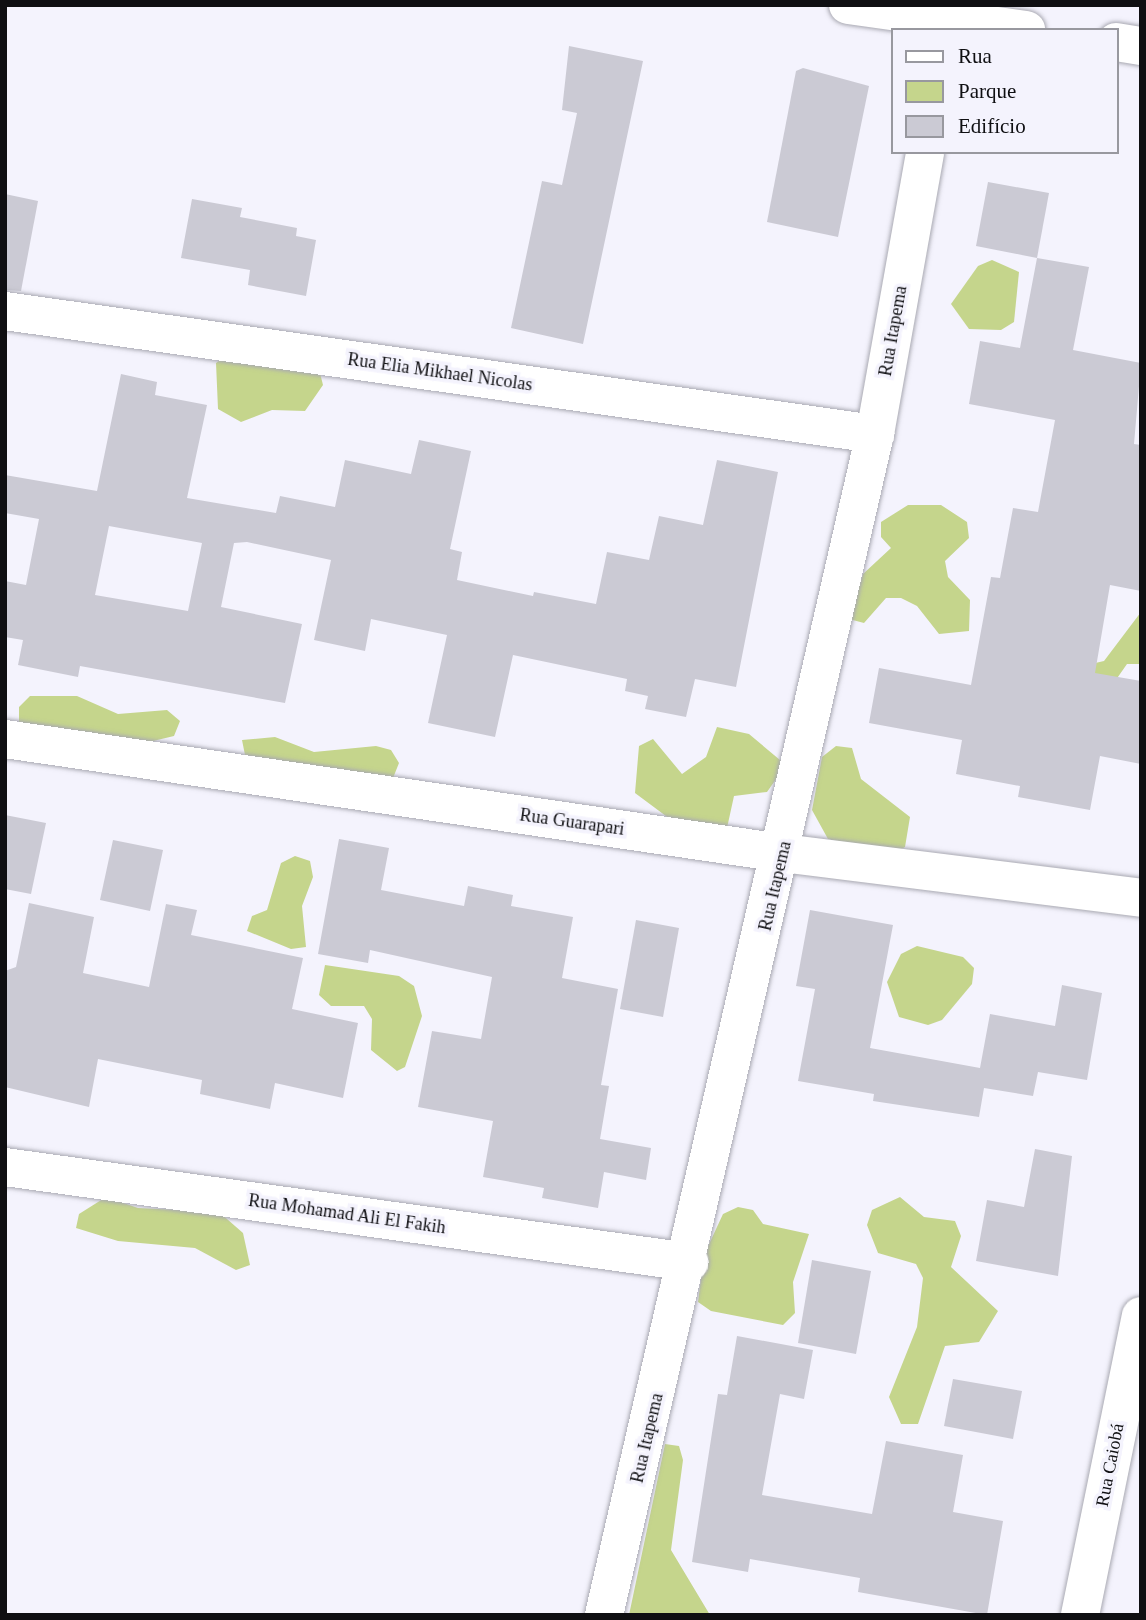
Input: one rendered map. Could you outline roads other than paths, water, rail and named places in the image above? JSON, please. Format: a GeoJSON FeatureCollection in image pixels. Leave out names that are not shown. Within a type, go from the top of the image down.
{"type":"FeatureCollection","features":[{"type":"Feature","properties":{"kind":"street"},"geometry":{"type":"LineString","coordinates":[[848,5],[1013,28]]}},
{"type":"Feature","properties":{"kind":"street"},"geometry":{"type":"LineString","coordinates":[[1118,42],[1141,46]]}},
{"type":"Feature","properties":{"kind":"street","name":"Rua Itapema"},"geometry":{"type":"LineString","coordinates":[[604,1615],[782,853],[875,434],[925,154]]}},
{"type":"Feature","properties":{"kind":"street","name":"Rua Elia Mikhael Nicolas"},"geometry":{"type":"LineString","coordinates":[[5,311],[875,434]]}},
{"type":"Feature","properties":{"kind":"street","name":"Rua Guarapari"},"geometry":{"type":"LineString","coordinates":[[5,739],[782,853],[1141,898]]}},
{"type":"Feature","properties":{"kind":"street","name":"Rua Mohamad Ali El Fakih"},"geometry":{"type":"LineString","coordinates":[[5,1167],[688,1262]]}},
{"type":"Feature","properties":{"kind":"street","name":"Rua Caiobá"},"geometry":{"type":"LineString","coordinates":[[1080,1615],[1141,1316]]}}]}
